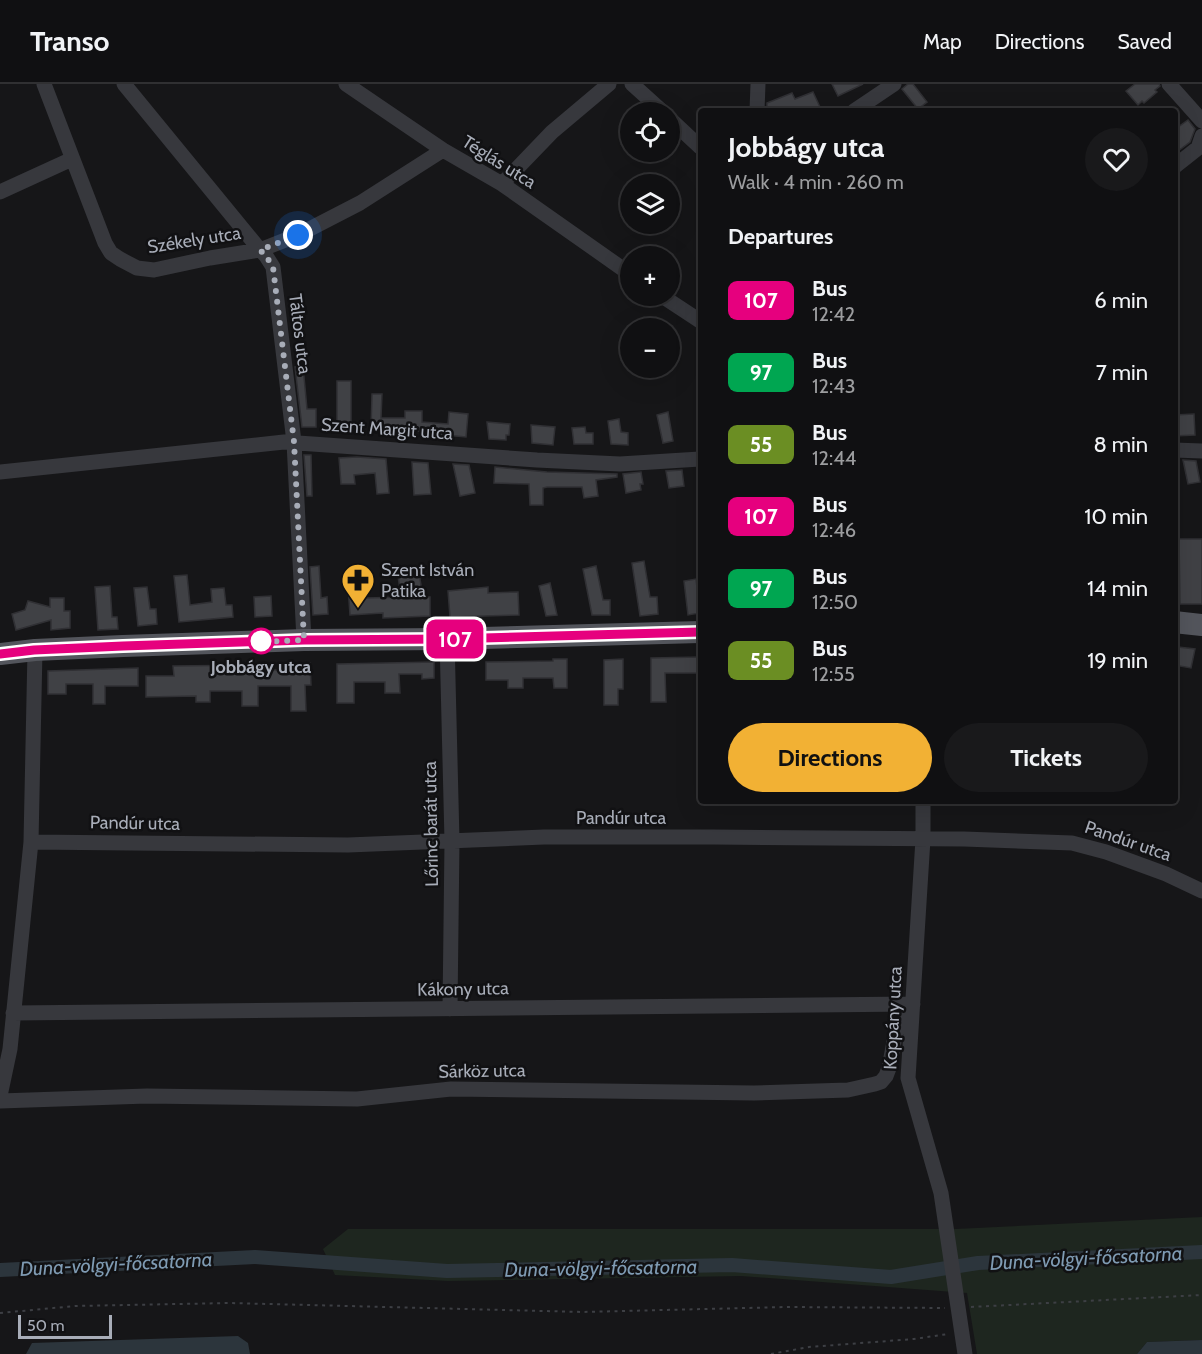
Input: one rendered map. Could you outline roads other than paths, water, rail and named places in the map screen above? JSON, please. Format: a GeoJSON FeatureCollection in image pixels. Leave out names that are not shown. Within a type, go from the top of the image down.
{"type":"FeatureCollection","features":[{"type":"Feature","properties":{"kind":"main road"},"geometry":{"type":"LineString","coordinates":[[1178,622],[1202,625]]}},
{"type":"Feature","properties":{"kind":"main road"},"geometry":{"type":"LineString","coordinates":[[0,654],[34,650],[304,640],[447,639],[698,632]]}},
{"type":"Feature","properties":{"kind":"street","name":"Székely utca"},"geometry":{"type":"LineString","coordinates":[[44,84],[105,243],[111,253],[137,268],[154,270],[260,250],[298,235],[360,203],[443,150]]}},
{"type":"Feature","properties":{"kind":"street","name":"Táltos utca"},"geometry":{"type":"LineString","coordinates":[[124,84],[273,267],[294,442],[304,640]]}},
{"type":"Feature","properties":{"kind":"street","name":"Téglás utca"},"geometry":{"type":"LineString","coordinates":[[346,84],[443,150],[502,184],[620,267]]}},
{"type":"Feature","properties":{"kind":"street"},"geometry":{"type":"LineString","coordinates":[[502,184],[552,132],[609,84]]}},
{"type":"Feature","properties":{"kind":"street"},"geometry":{"type":"LineString","coordinates":[[632,84],[652,102]]}},
{"type":"Feature","properties":{"kind":"street"},"geometry":{"type":"LineString","coordinates":[[757,108],[758,84]]}},
{"type":"Feature","properties":{"kind":"street"},"geometry":{"type":"LineString","coordinates":[[858,108],[894,84]]}},
{"type":"Feature","properties":{"kind":"street"},"geometry":{"type":"LineString","coordinates":[[1169,84],[1202,121]]}},
{"type":"Feature","properties":{"kind":"street"},"geometry":{"type":"LineString","coordinates":[[680,128],[698,145]]}},
{"type":"Feature","properties":{"kind":"street"},"geometry":{"type":"LineString","coordinates":[[1178,164],[1197,148],[1202,136]]}},
{"type":"Feature","properties":{"kind":"street"},"geometry":{"type":"LineString","coordinates":[[0,192],[72,159]]}},
{"type":"Feature","properties":{"kind":"street"},"geometry":{"type":"LineString","coordinates":[[677,306],[698,320]]}},
{"type":"Feature","properties":{"kind":"street","name":"Szent Margit utca"},"geometry":{"type":"LineString","coordinates":[[0,472],[284,442],[620,464],[698,459]]}},
{"type":"Feature","properties":{"kind":"street"},"geometry":{"type":"LineString","coordinates":[[1178,450],[1202,451]]}},
{"type":"Feature","properties":{"kind":"street","name":"Lőrinc barát utca"},"geometry":{"type":"LineString","coordinates":[[447,639],[452,841],[450,1009]]}},
{"type":"Feature","properties":{"kind":"street"},"geometry":{"type":"LineString","coordinates":[[0,1096],[10,1049],[30,842],[34,650]]}},
{"type":"Feature","properties":{"kind":"street","name":"Koppány utca"},"geometry":{"type":"LineString","coordinates":[[923,804],[923,839],[909,1004],[908,1077],[941,1193],[965,1354]]}},
{"type":"Feature","properties":{"kind":"street","name":"Pandúr utca"},"geometry":{"type":"LineString","coordinates":[[30,842],[348,845],[566,837],[713,837],[1072,843],[1106,852],[1166,874],[1202,891]]}},
{"type":"Feature","properties":{"kind":"street","name":"Kákony utca"},"geometry":{"type":"LineString","coordinates":[[13,1012],[909,1004]]}},
{"type":"Feature","properties":{"kind":"street","name":"Sárköz utca"},"geometry":{"type":"LineString","coordinates":[[0,1101],[147,1096],[357,1099],[451,1089],[754,1093],[848,1090],[881,1082],[886,1076],[898,1021],[909,1004]]}},
{"type":"Feature","properties":{"kind":"waterway","name":"Duna-völgyi-főcsatorna"},"geometry":{"type":"LineString","coordinates":[[0,1270],[255,1257],[447,1271],[732,1265],[891,1277],[978,1263],[1202,1252]]}},
{"type":"Feature","properties":{"kind":"place","name":"Szent István Patika"},"geometry":{"type":"Point","coordinates":[358,609]}},
{"type":"Feature","properties":{"kind":"place","name":"Jobbágy utca"},"geometry":{"type":"Point","coordinates":[261,641]}}]}
